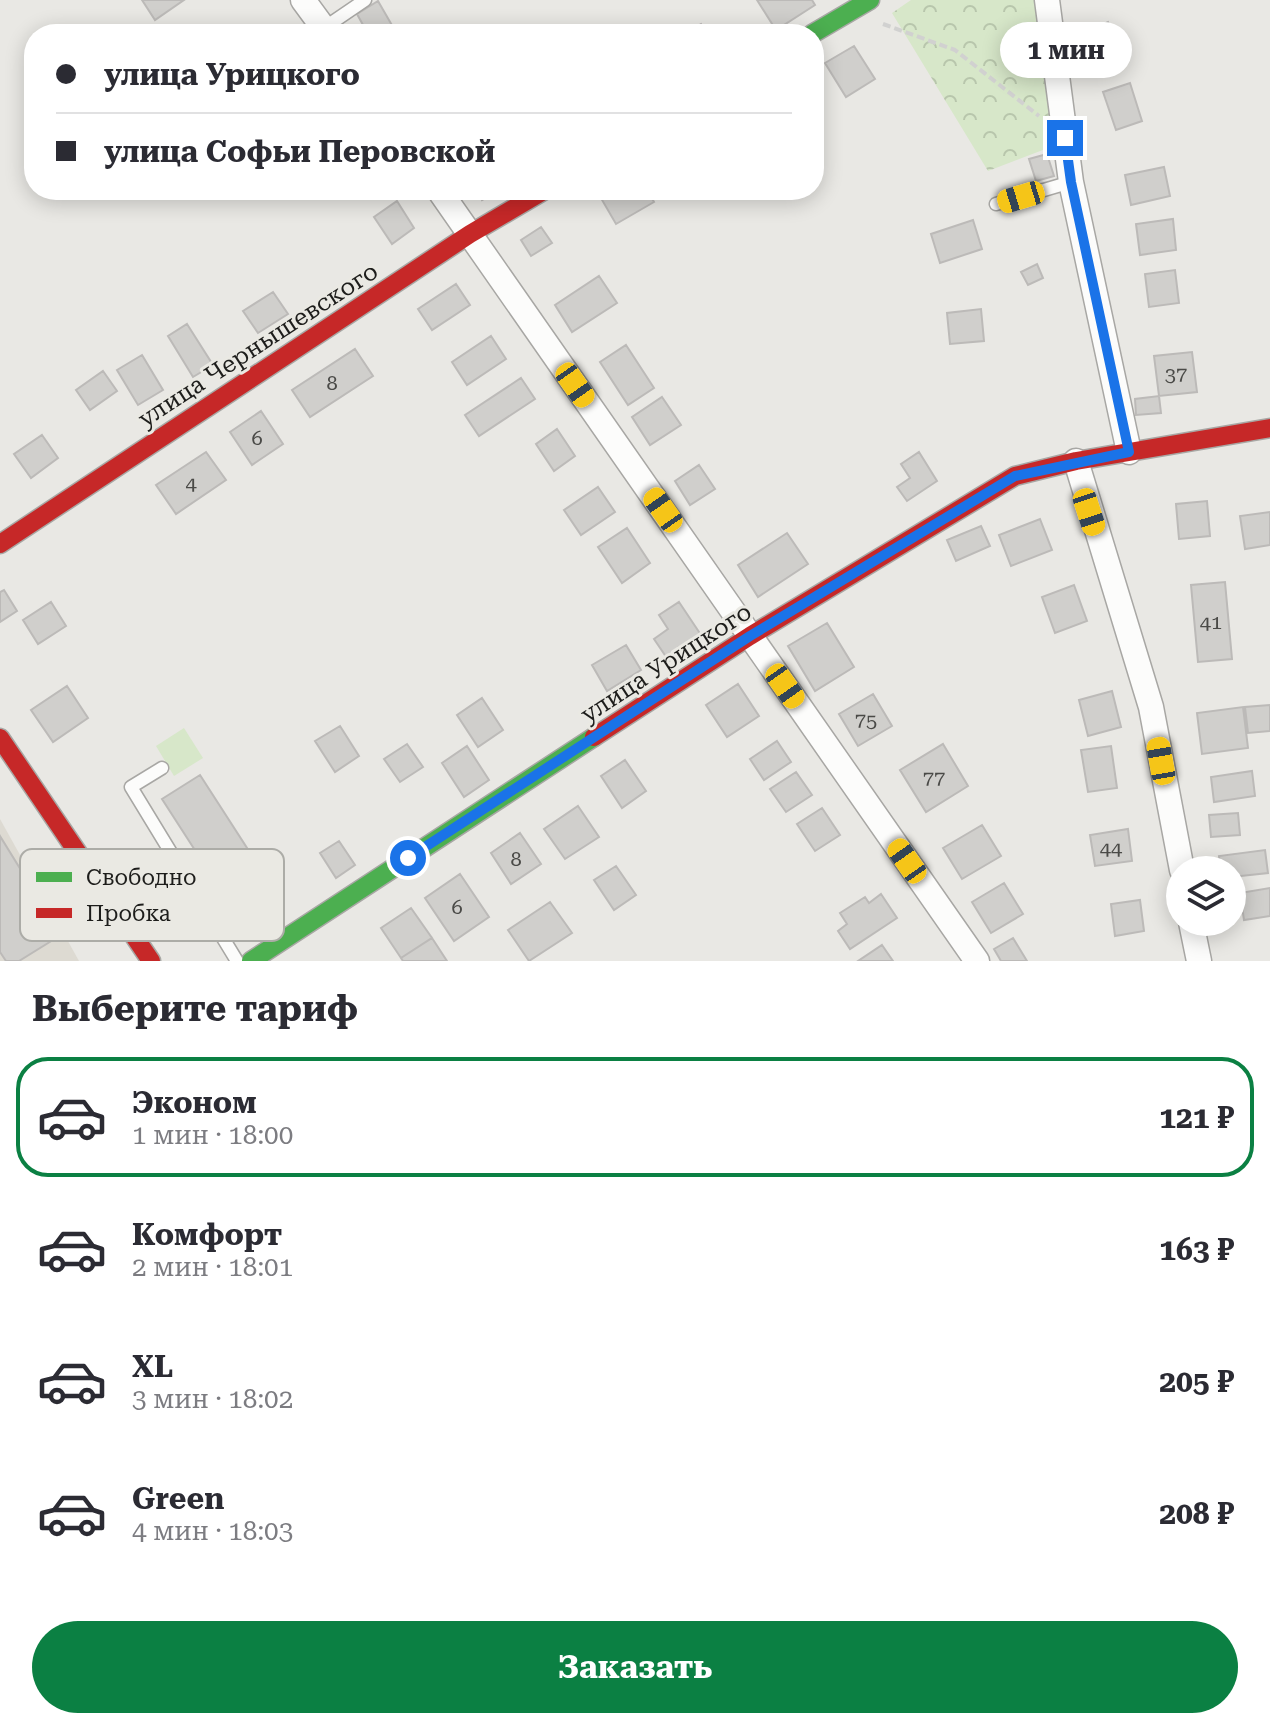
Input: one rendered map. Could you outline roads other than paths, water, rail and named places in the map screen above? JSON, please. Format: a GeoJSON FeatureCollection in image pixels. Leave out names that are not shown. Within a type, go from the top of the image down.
{"type":"FeatureCollection","features":[{"type":"Feature","properties":{"kind":"street"},"geometry":{"type":"LineString","coordinates":[[303,0],[321,24]]}},
{"type":"Feature","properties":{"kind":"street"},"geometry":{"type":"LineString","coordinates":[[1047,0],[1071,182],[1129,452]]}},
{"type":"Feature","properties":{"kind":"street"},"geometry":{"type":"LineString","coordinates":[[824,26],[860,2]]}},
{"type":"Feature","properties":{"kind":"street"},"geometry":{"type":"LineString","coordinates":[[446,200],[977,961]]}},
{"type":"Feature","properties":{"kind":"street","name":"улица Чернышевского"},"geometry":{"type":"LineString","coordinates":[[0,544],[470,234],[528,200]]}},
{"type":"Feature","properties":{"kind":"street","name":"улица Урицкого"},"geometry":{"type":"LineString","coordinates":[[284,940],[750,636],[1015,476],[1076,461],[1270,428]]}},
{"type":"Feature","properties":{"kind":"street"},"geometry":{"type":"LineString","coordinates":[[1076,461],[1151,707],[1179,856]]}},
{"type":"Feature","properties":{"kind":"street"},"geometry":{"type":"LineString","coordinates":[[0,738],[75,849]]}},
{"type":"Feature","properties":{"kind":"street"},"geometry":{"type":"LineString","coordinates":[[1194,936],[1199,961]]}},
{"type":"Feature","properties":{"kind":"street"},"geometry":{"type":"LineString","coordinates":[[137,941],[151,961]]}},
{"type":"Feature","properties":{"kind":"street","name":"улица Урицкого"},"geometry":{"type":"LineString","coordinates":[[251,961],[282,941]]}},
{"type":"Feature","properties":{"kind":"lane"},"geometry":{"type":"LineString","coordinates":[[335,24],[365,0]]}},
{"type":"Feature","properties":{"kind":"lane"},"geometry":{"type":"LineString","coordinates":[[996,204],[1071,182]]}},
{"type":"Feature","properties":{"kind":"lane"},"geometry":{"type":"LineString","coordinates":[[162,768],[131,787],[169,849]]}},
{"type":"Feature","properties":{"kind":"lane"},"geometry":{"type":"LineString","coordinates":[[225,941],[237,961]]}}]}
